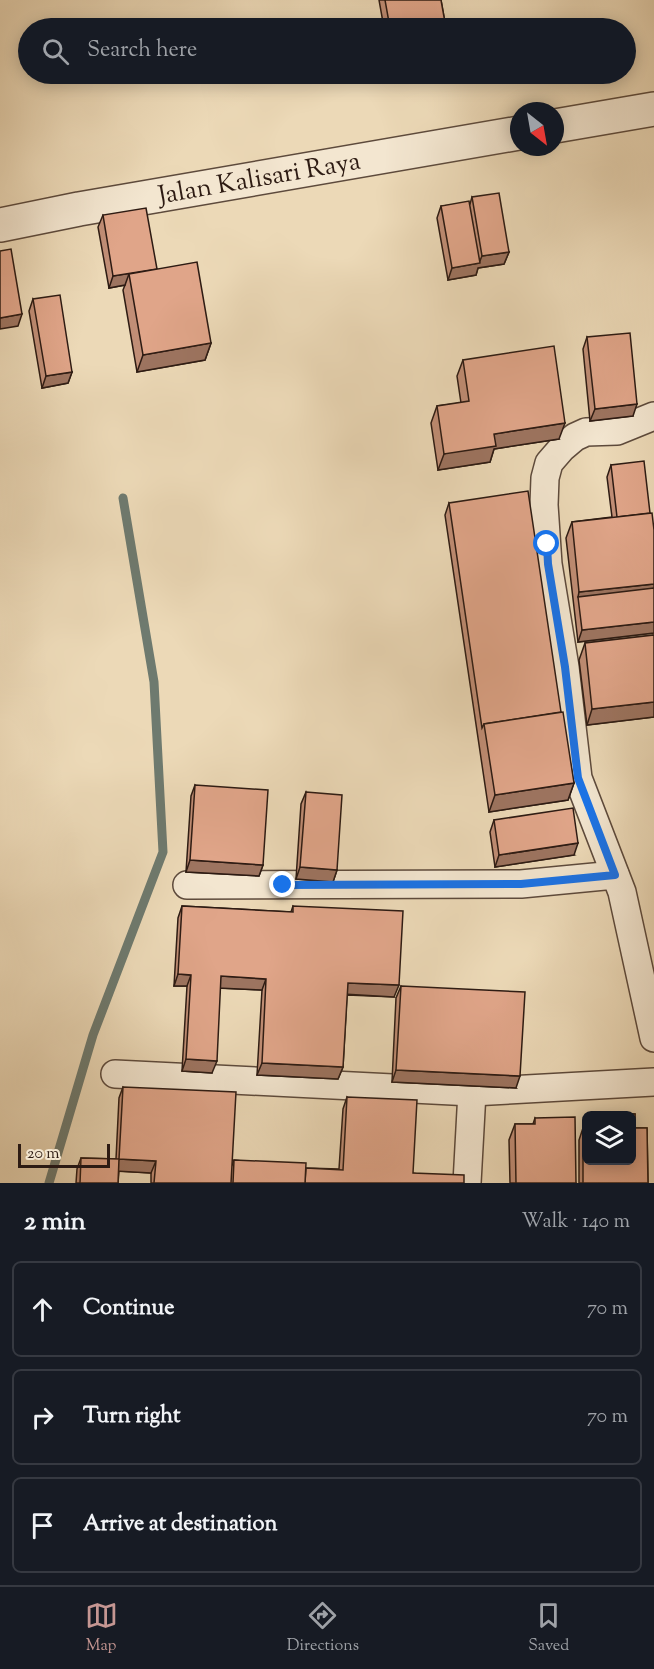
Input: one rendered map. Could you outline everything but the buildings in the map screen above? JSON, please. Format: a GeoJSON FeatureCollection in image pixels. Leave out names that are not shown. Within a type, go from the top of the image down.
{"type":"FeatureCollection","features":[{"type":"Feature","properties":{"kind":"street"},"geometry":{"type":"LineString","coordinates":[[564,124],[654,109]]}},
{"type":"Feature","properties":{"kind":"street","name":"Jalan Kalisari Raya"},"geometry":{"type":"LineString","coordinates":[[0,225],[91,207],[510,135]]}},
{"type":"Feature","properties":{"kind":"street"},"geometry":{"type":"LineString","coordinates":[[654,416],[618,431],[586,432],[575,437],[549,463],[545,478],[544,505],[548,564],[565,667],[578,778],[622,892],[654,1038]]}},
{"type":"Feature","properties":{"kind":"street"},"geometry":{"type":"LineString","coordinates":[[187,885],[521,884],[615,875]]}},
{"type":"Feature","properties":{"kind":"street"},"geometry":{"type":"LineString","coordinates":[[115,1074],[472,1092],[654,1082]]}},
{"type":"Feature","properties":{"kind":"street"},"geometry":{"type":"LineString","coordinates":[[468,1183],[472,1092]]}},
{"type":"Feature","properties":{"kind":"waterway"},"geometry":{"type":"LineString","coordinates":[[49,1183],[93,1035],[163,852],[154,682],[123,498]]}},
{"type":"Feature","properties":{"kind":"route"},"geometry":{"type":"LineString","coordinates":[[283,885],[521,884],[615,875],[578,778],[547,544]]}}]}
